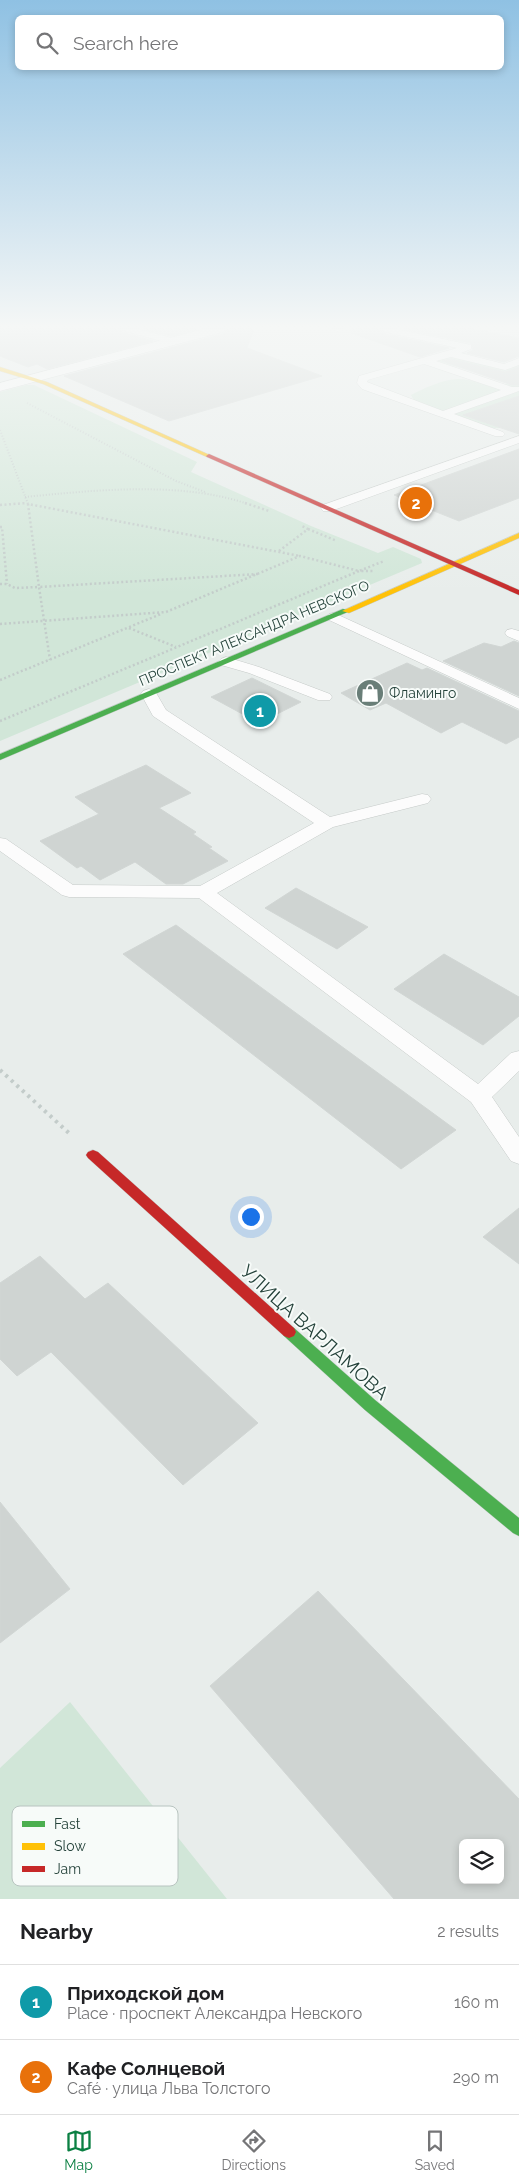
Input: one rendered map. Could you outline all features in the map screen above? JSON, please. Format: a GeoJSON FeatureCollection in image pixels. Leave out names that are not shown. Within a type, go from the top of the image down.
{"type":"FeatureCollection","features":[{"type":"Feature","properties":{"kind":"street"},"geometry":{"type":"LineString","coordinates":[[120,418],[519,593]]}},
{"type":"Feature","properties":{"kind":"street","name":"ПРОСПЕКТ АЛЕКСАНДРА НЕВСКОГО"},"geometry":{"type":"LineString","coordinates":[[0,757],[334,617],[519,535]]}},
{"type":"Feature","properties":{"kind":"street","name":"УЛИЦА ВАРЛАМОВА"},"geometry":{"type":"LineString","coordinates":[[93,1155],[370,1405],[519,1528]]}},
{"type":"Feature","properties":{"kind":"lane"},"geometry":{"type":"LineString","coordinates":[[454,418],[499,434]]}},
{"type":"Feature","properties":{"kind":"lane"},"geometry":{"type":"LineString","coordinates":[[327,508],[519,439]]}},
{"type":"Feature","properties":{"kind":"lane"},"geometry":{"type":"LineString","coordinates":[[334,617],[519,704]]}},
{"type":"Feature","properties":{"kind":"lane"},"geometry":{"type":"LineString","coordinates":[[226,662],[254,670],[324,697]]}},
{"type":"Feature","properties":{"kind":"lane"},"geometry":{"type":"LineString","coordinates":[[149,694],[159,713],[327,823]]}},
{"type":"Feature","properties":{"kind":"lane"},"geometry":{"type":"LineString","coordinates":[[0,843],[69,891],[204,892],[327,823],[422,799]]}},
{"type":"Feature","properties":{"kind":"lane"},"geometry":{"type":"LineString","coordinates":[[204,892],[479,1096],[519,1155]]}},
{"type":"Feature","properties":{"kind":"lane"},"geometry":{"type":"LineString","coordinates":[[479,1096],[519,1058]]}},
{"type":"Feature","properties":{"kind":"path"},"geometry":{"type":"LineString","coordinates":[[55,418],[176,481],[208,493],[246,501],[270,512]]}},
{"type":"Feature","properties":{"kind":"path"},"geometry":{"type":"LineString","coordinates":[[0,430],[28,504],[43,622],[50,660]]}},
{"type":"Feature","properties":{"kind":"path"},"geometry":{"type":"LineString","coordinates":[[25,497],[104,491],[208,493]]}},
{"type":"Feature","properties":{"kind":"path"},"geometry":{"type":"LineString","coordinates":[[0,505],[28,504],[300,556],[359,570],[382,571]]}},
{"type":"Feature","properties":{"kind":"path"},"geometry":{"type":"LineString","coordinates":[[278,552],[308,529],[295,522]]}},
{"type":"Feature","properties":{"kind":"path"},"geometry":{"type":"LineString","coordinates":[[0,527],[2,527],[7,584]]}},
{"type":"Feature","properties":{"kind":"path"},"geometry":{"type":"LineString","coordinates":[[0,680],[300,556]]}},
{"type":"Feature","properties":{"kind":"path"},"geometry":{"type":"LineString","coordinates":[[0,721],[384,561]]}},
{"type":"Feature","properties":{"kind":"path"},"geometry":{"type":"LineString","coordinates":[[0,584],[7,584],[15,588],[258,574]]}},
{"type":"Feature","properties":{"kind":"path"},"geometry":{"type":"LineString","coordinates":[[0,624],[166,612]]}},
{"type":"Feature","properties":{"kind":"path"},"geometry":{"type":"LineString","coordinates":[[128,627],[176,647]]}},
{"type":"Feature","properties":{"kind":"path"},"geometry":{"type":"LineString","coordinates":[[0,1070],[50,1116]]}},
{"type":"Feature","properties":{"kind":"green space"},"geometry":{"type":"Polygon","coordinates":[[[0,418],[103,418],[197,462],[191,472],[311,526],[378,553],[393,547],[421,559],[422,563],[0,741],[0,418]]]}},
{"type":"Feature","properties":{"kind":"green space"},"geometry":{"type":"Polygon","coordinates":[[[462,418],[519,418],[519,428],[493,428],[462,418]]]}},
{"type":"Feature","properties":{"kind":"green space"},"geometry":{"type":"Polygon","coordinates":[[[70,1702],[153,1806],[12,1806],[12,1886],[178,1886],[178,1838],[227,1899],[0,1899],[0,1768],[70,1702]]]}},
{"type":"Feature","properties":{"kind":"building"},"geometry":{"type":"Polygon","coordinates":[[[161,418],[180,418],[169,421],[161,418]]]}},
{"type":"Feature","properties":{"kind":"building"},"geometry":{"type":"Polygon","coordinates":[[[471,418],[519,418],[519,434],[471,418]]]}},
{"type":"Feature","properties":{"kind":"building"},"geometry":{"type":"Polygon","coordinates":[[[519,449],[519,498],[459,521],[394,495],[519,449]]]}},
{"type":"Feature","properties":{"kind":"building"},"geometry":{"type":"Polygon","coordinates":[[[514,641],[519,643],[519,696],[443,661],[484,643],[501,647],[514,641]]]}},
{"type":"Feature","properties":{"kind":"building"},"geometry":{"type":"Polygon","coordinates":[[[407,663],[422,670],[427,668],[519,711],[519,737],[506,744],[462,722],[441,733],[386,703],[370,710],[341,693],[407,663]]]}},
{"type":"Feature","properties":{"kind":"building"},"geometry":{"type":"Polygon","coordinates":[[[252,678],[301,702],[259,723],[211,697],[252,678]]]}},
{"type":"Feature","properties":{"kind":"building"},"geometry":{"type":"Polygon","coordinates":[[[146,765],[191,793],[159,808],[196,832],[193,834],[228,861],[183,884],[166,884],[135,862],[100,880],[81,866],[77,868],[40,841],[99,814],[75,797],[146,765]]]}},
{"type":"Feature","properties":{"kind":"building"},"geometry":{"type":"Polygon","coordinates":[[[296,888],[368,927],[337,949],[265,908],[296,888]]]}},
{"type":"Feature","properties":{"kind":"building"},"geometry":{"type":"Polygon","coordinates":[[[176,925],[456,1130],[401,1169],[123,954],[176,925]]]}},
{"type":"Feature","properties":{"kind":"building"},"geometry":{"type":"Polygon","coordinates":[[[444,954],[519,997],[519,1016],[483,1045],[394,989],[444,954]]]}},
{"type":"Feature","properties":{"kind":"building"},"geometry":{"type":"Polygon","coordinates":[[[519,1208],[519,1264],[483,1237],[519,1208]]]}},
{"type":"Feature","properties":{"kind":"building"},"geometry":{"type":"Polygon","coordinates":[[[40,1256],[85,1299],[108,1283],[258,1423],[183,1485],[51,1352],[17,1376],[0,1359],[0,1283],[40,1256]]]}},
{"type":"Feature","properties":{"kind":"building"},"geometry":{"type":"Polygon","coordinates":[[[0,1502],[70,1589],[0,1643],[0,1502]]]}},
{"type":"Feature","properties":{"kind":"building"},"geometry":{"type":"Polygon","coordinates":[[[318,1591],[519,1799],[519,1899],[394,1899],[210,1686],[318,1591]]]}},
{"type":"Feature","properties":{"kind":"traffic: fast"},"geometry":{"type":"LineString","coordinates":[[0,757],[346,611]]}},
{"type":"Feature","properties":{"kind":"traffic: fast"},"geometry":{"type":"LineString","coordinates":[[289,1332],[370,1405],[519,1528]]}},
{"type":"Feature","properties":{"kind":"traffic: slow"},"geometry":{"type":"LineString","coordinates":[[123,418],[209,456]]}},
{"type":"Feature","properties":{"kind":"traffic: slow"},"geometry":{"type":"LineString","coordinates":[[346,611],[519,535]]}},
{"type":"Feature","properties":{"kind":"traffic: jam"},"geometry":{"type":"LineString","coordinates":[[209,456],[519,593]]}},
{"type":"Feature","properties":{"kind":"traffic: jam"},"geometry":{"type":"LineString","coordinates":[[93,1155],[289,1332]]}},
{"type":"Feature","properties":{"kind":"place","name":"Кафе Солнцевой"},"geometry":{"type":"Point","coordinates":[416,503]}},
{"type":"Feature","properties":{"kind":"place","name":"Фламинго"},"geometry":{"type":"Point","coordinates":[370,693]}},
{"type":"Feature","properties":{"kind":"place","name":"Приходской дом"},"geometry":{"type":"Point","coordinates":[260,711]}}]}
